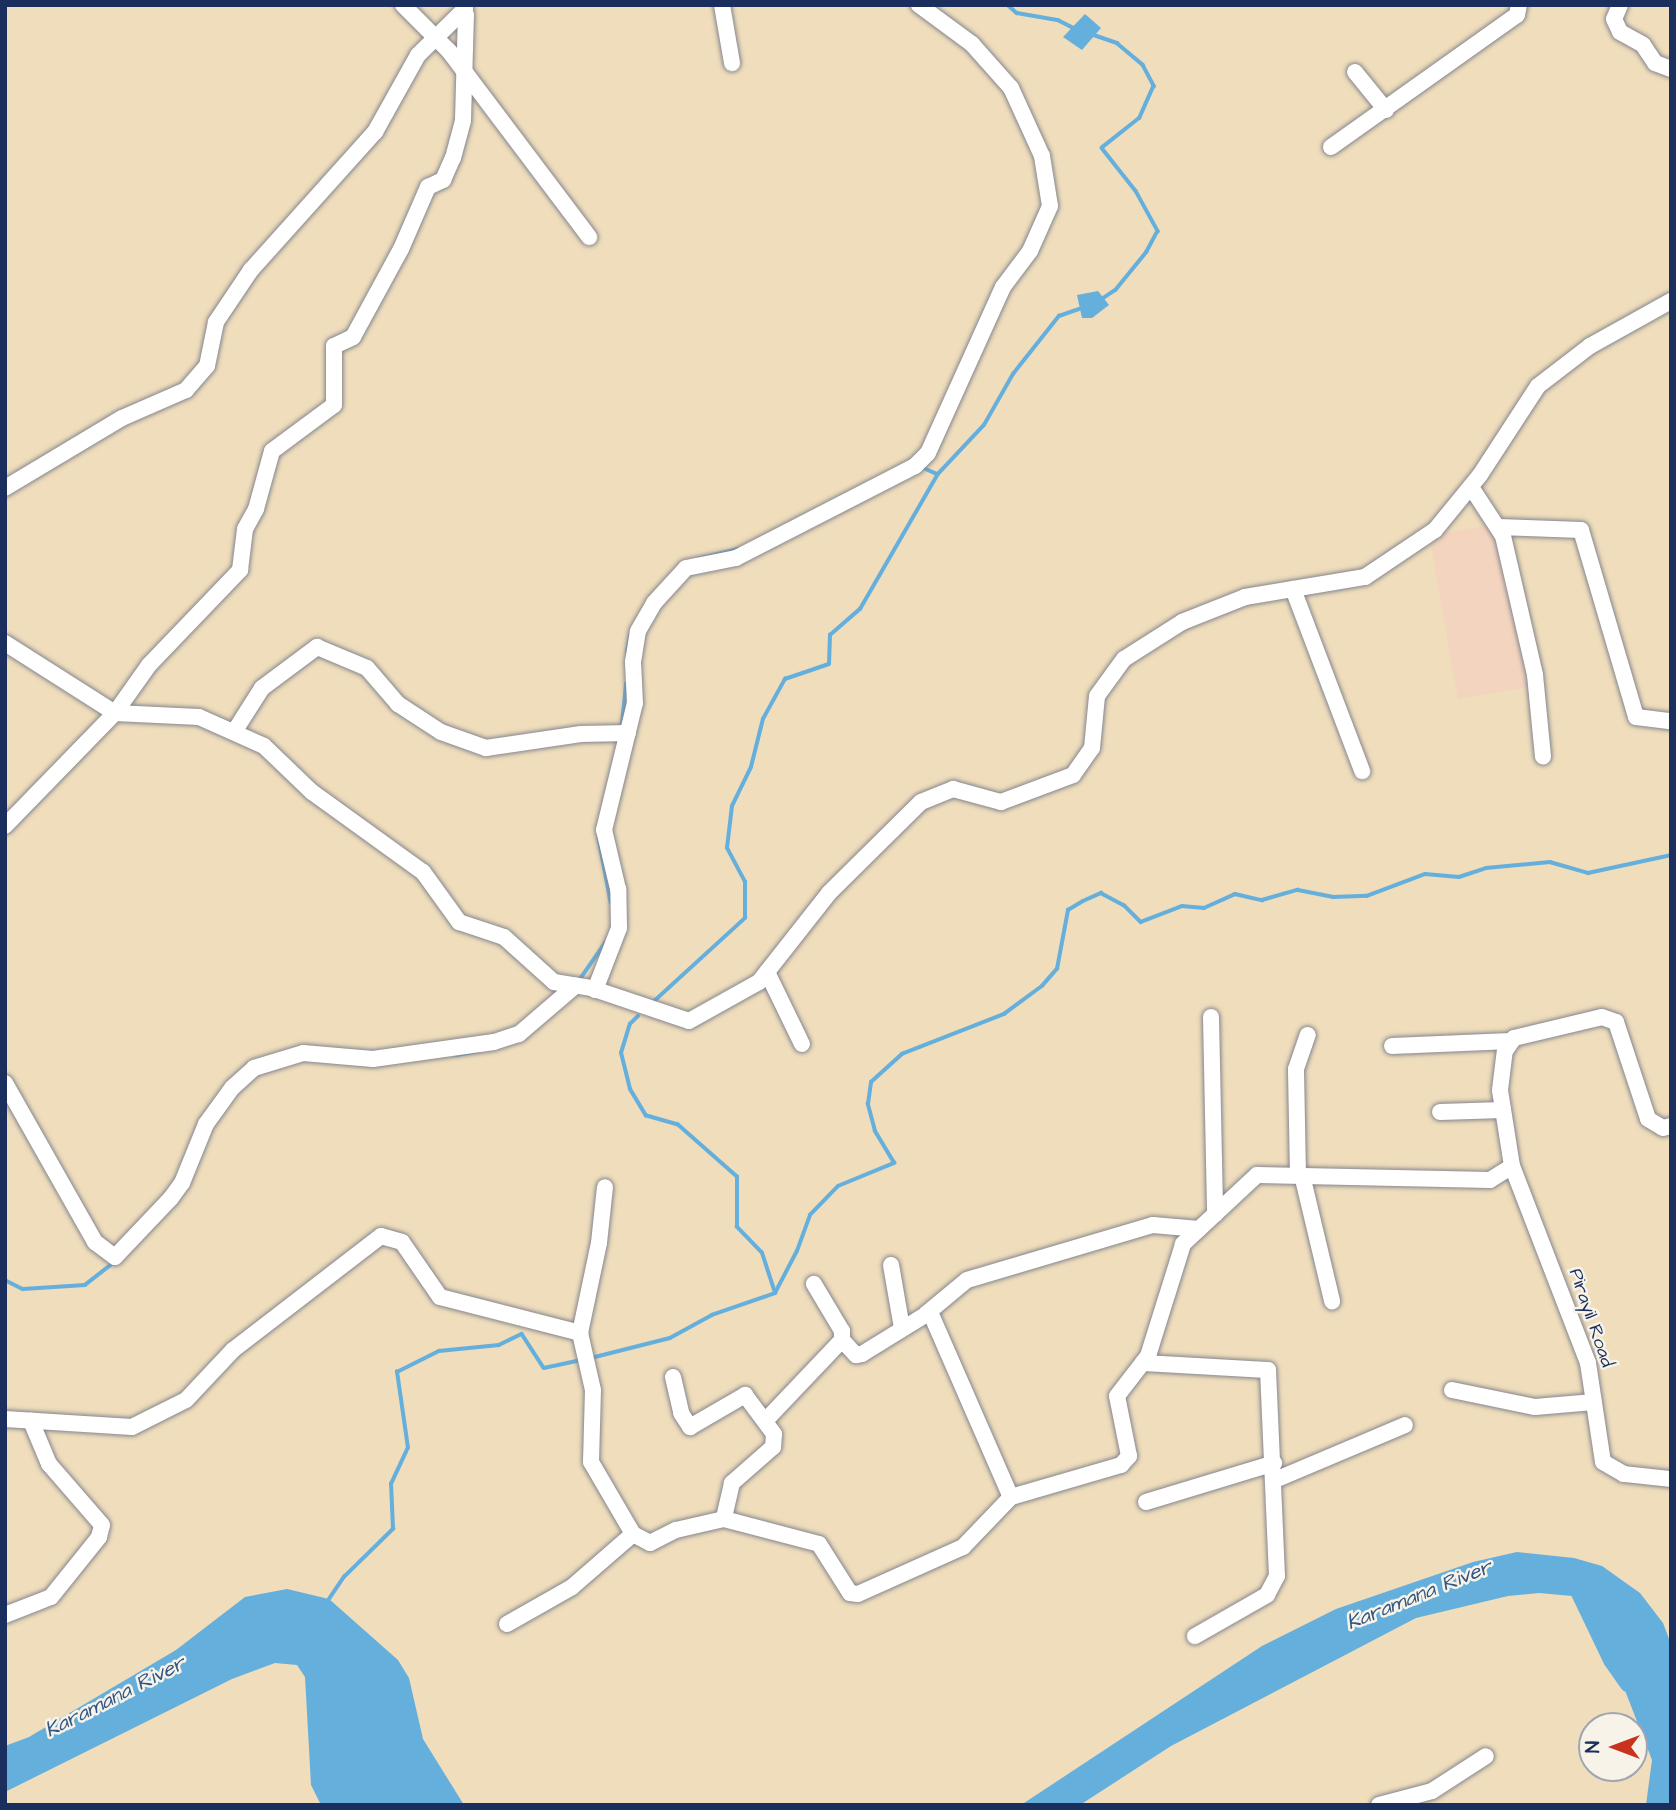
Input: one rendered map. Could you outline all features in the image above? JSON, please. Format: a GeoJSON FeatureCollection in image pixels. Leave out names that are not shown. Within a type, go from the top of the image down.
{"type":"FeatureCollection","features":[{"type":"Feature","properties":{"kind":"street"},"geometry":{"type":"LineString","coordinates":[[403,5],[465,72],[589,237]]}},
{"type":"Feature","properties":{"kind":"street"},"geometry":{"type":"LineString","coordinates":[[722,5],[732,63]]}},
{"type":"Feature","properties":{"kind":"street"},"geometry":{"type":"LineString","coordinates":[[1331,147],[1517,15],[1519,5]]}},
{"type":"Feature","properties":{"kind":"street"},"geometry":{"type":"LineString","coordinates":[[1620,5],[1614,19],[1620,32],[1643,45],[1655,63],[1671,69]]}},
{"type":"Feature","properties":{"kind":"street"},"geometry":{"type":"LineString","coordinates":[[595,990],[619,928],[618,889],[604,830],[622,734],[635,703],[638,631],[654,603],[686,568],[736,558],[915,466],[928,453],[1003,287],[1030,251],[1050,206],[1042,156],[1011,88],[972,44],[920,6]]}},
{"type":"Feature","properties":{"kind":"street"},"geometry":{"type":"LineString","coordinates":[[5,488],[122,418],[186,390],[207,366],[216,321],[229,300],[285,229],[375,132],[418,55],[465,12]]}},
{"type":"Feature","properties":{"kind":"street"},"geometry":{"type":"LineString","coordinates":[[5,826],[116,713],[149,665],[240,570],[245,529],[256,509],[272,451],[334,405],[334,346],[353,337],[401,249],[428,187],[443,180],[461,129],[465,12]]}},
{"type":"Feature","properties":{"kind":"street"},"geometry":{"type":"LineString","coordinates":[[1354,72],[1385,110]]}},
{"type":"Feature","properties":{"kind":"street"},"geometry":{"type":"LineString","coordinates":[[5,643],[116,713],[199,717],[264,746],[312,792],[423,872],[459,922],[504,937],[554,982],[595,990],[689,1021],[759,982],[829,893],[921,802],[953,789],[1001,802],[1073,775],[1092,748],[1097,696],[1124,659],[1182,622],[1245,597],[1365,577],[1435,530],[1471,487],[1538,386],[1590,346],[1671,301]]}},
{"type":"Feature","properties":{"kind":"street"},"geometry":{"type":"LineString","coordinates":[[1471,487],[1501,532],[1535,675],[1543,757]]}},
{"type":"Feature","properties":{"kind":"street"},"geometry":{"type":"LineString","coordinates":[[1501,532],[1581,530],[1636,717],[1671,721]]}},
{"type":"Feature","properties":{"kind":"street"},"geometry":{"type":"LineString","coordinates":[[1293,589],[1362,771]]}},
{"type":"Feature","properties":{"kind":"street"},"geometry":{"type":"LineString","coordinates":[[234,732],[262,688],[317,647],[366,668],[398,704],[441,732],[486,748],[581,734],[622,734]]}},
{"type":"Feature","properties":{"kind":"street"},"geometry":{"type":"LineString","coordinates":[[767,972],[802,1044]]}},
{"type":"Feature","properties":{"kind":"street"},"geometry":{"type":"LineString","coordinates":[[5,1083],[95,1242],[115,1258],[177,1191],[206,1124],[232,1088],[254,1068],[303,1053],[373,1059],[494,1042],[519,1034],[575,986]]}},
{"type":"Feature","properties":{"kind":"street"},"geometry":{"type":"LineString","coordinates":[[1211,1017],[1215,1214]]}},
{"type":"Feature","properties":{"kind":"street"},"geometry":{"type":"LineString","coordinates":[[1392,1046],[1511,1041],[1602,1017],[1616,1022],[1648,1119],[1663,1128],[1671,1126]]}},
{"type":"Feature","properties":{"kind":"street"},"geometry":{"type":"LineString","coordinates":[[1308,1035],[1296,1069],[1300,1175],[1332,1301]]}},
{"type":"Feature","properties":{"kind":"street","name":"Pirayil Road"},"geometry":{"type":"LineString","coordinates":[[1511,1041],[1505,1051],[1500,1090],[1512,1166],[1588,1363],[1603,1462],[1624,1474],[1671,1479]]}},
{"type":"Feature","properties":{"kind":"street"},"geometry":{"type":"LineString","coordinates":[[1440,1112],[1503,1110]]}},
{"type":"Feature","properties":{"kind":"street"},"geometry":{"type":"LineString","coordinates":[[605,1187],[599,1243],[580,1332],[593,1390],[591,1462],[633,1534],[650,1543],[676,1530],[724,1519],[819,1544],[850,1593],[858,1594],[963,1547],[1011,1497],[1121,1465],[1129,1456],[1117,1396],[1143,1363],[1183,1244],[1257,1175],[1490,1180],[1512,1166]]}},
{"type":"Feature","properties":{"kind":"street"},"geometry":{"type":"LineString","coordinates":[[814,1284],[842,1331],[842,1340],[856,1355],[863,1354],[926,1314],[967,1280],[1153,1224],[1199,1229]]}},
{"type":"Feature","properties":{"kind":"street"},"geometry":{"type":"LineString","coordinates":[[5,1419],[132,1427],[186,1401],[233,1350],[381,1236],[402,1242],[440,1297],[580,1332]]}},
{"type":"Feature","properties":{"kind":"street"},"geometry":{"type":"LineString","coordinates":[[891,1265],[902,1328]]}},
{"type":"Feature","properties":{"kind":"street"},"geometry":{"type":"LineString","coordinates":[[926,1314],[930,1312],[937,1319],[1011,1497]]}},
{"type":"Feature","properties":{"kind":"street"},"geometry":{"type":"LineString","coordinates":[[766,1420],[842,1340]]}},
{"type":"Feature","properties":{"kind":"street"},"geometry":{"type":"LineString","coordinates":[[1143,1363],[1268,1370],[1275,1480],[1277,1576],[1267,1595],[1195,1636]]}},
{"type":"Feature","properties":{"kind":"street"},"geometry":{"type":"LineString","coordinates":[[673,1377],[681,1413],[690,1427],[745,1395],[774,1434],[773,1447],[732,1483],[724,1519]]}},
{"type":"Feature","properties":{"kind":"street"},"geometry":{"type":"LineString","coordinates":[[1452,1390],[1535,1406],[1594,1402]]}},
{"type":"Feature","properties":{"kind":"street"},"geometry":{"type":"LineString","coordinates":[[5,1615],[51,1597],[99,1537],[102,1525],[49,1464],[31,1421]]}},
{"type":"Feature","properties":{"kind":"street"},"geometry":{"type":"LineString","coordinates":[[1275,1480],[1405,1424]]}},
{"type":"Feature","properties":{"kind":"street"},"geometry":{"type":"LineString","coordinates":[[1146,1502],[1274,1463]]}},
{"type":"Feature","properties":{"kind":"street"},"geometry":{"type":"LineString","coordinates":[[507,1624],[572,1587],[633,1534]]}},
{"type":"Feature","properties":{"kind":"street"},"geometry":{"type":"LineString","coordinates":[[1379,1805],[1432,1791],[1486,1755]]}},
{"type":"Feature","properties":{"kind":"shaded area"},"geometry":{"type":"Polygon","coordinates":[[[1501,523],[1530,686],[1458,699],[1429,536],[1501,523]]]}},
{"type":"Feature","properties":{"kind":"water"},"geometry":{"type":"Polygon","coordinates":[[[1085,14],[1101,28],[1082,50],[1063,37],[1085,14]]]}},
{"type":"Feature","properties":{"kind":"water"},"geometry":{"type":"Polygon","coordinates":[[[1098,291],[1109,305],[1092,318],[1082,318],[1077,295],[1098,291]]]}},
{"type":"Feature","properties":{"kind":"water"},"geometry":{"type":"Polygon","coordinates":[[[1517,1552],[1574,1558],[1602,1566],[1640,1593],[1663,1623],[1671,1644],[1671,1805],[1646,1805],[1652,1760],[1648,1750],[1648,1712],[1633,1712],[1593,1608],[1572,1596],[1539,1593],[1508,1596],[1416,1618],[1171,1746],[1080,1805],[1021,1805],[1262,1646],[1336,1609],[1473,1562],[1517,1552]]]}},
{"type":"Feature","properties":{"kind":"water"},"geometry":{"type":"Polygon","coordinates":[[[287,1589],[329,1599],[398,1660],[409,1678],[423,1739],[464,1805],[320,1803],[311,1785],[305,1677],[297,1665],[275,1663],[232,1679],[5,1792],[5,1746],[29,1737],[176,1650],[245,1597],[287,1589]]]}},
{"type":"Feature","properties":{"kind":"waterway"},"geometry":{"type":"LineString","coordinates":[[1008,5],[1017,13],[1058,20],[1074,28]]}},
{"type":"Feature","properties":{"kind":"waterway"},"geometry":{"type":"LineString","coordinates":[[1091,34],[1117,43],[1143,65],[1154,86],[1140,118],[1102,148],[1136,191],[1158,231],[1147,252],[1116,290],[1101,300]]}},
{"type":"Feature","properties":{"kind":"waterway"},"geometry":{"type":"LineString","coordinates":[[652,1003],[745,918],[745,882],[727,848],[732,806],[751,767],[763,719],[785,679],[829,664],[830,635],[860,609],[938,474],[984,425],[1013,374],[1059,316],[1085,307]]}},
{"type":"Feature","properties":{"kind":"waterway"},"geometry":{"type":"LineString","coordinates":[[926,469],[937,474]]}},
{"type":"Feature","properties":{"kind":"waterway"},"geometry":{"type":"LineString","coordinates":[[698,559],[738,549]]}},
{"type":"Feature","properties":{"kind":"waterway"},"geometry":{"type":"LineString","coordinates":[[627,652],[630,636]]}},
{"type":"Feature","properties":{"kind":"waterway"},"geometry":{"type":"LineString","coordinates":[[622,725],[626,684]]}},
{"type":"Feature","properties":{"kind":"waterway"},"geometry":{"type":"LineString","coordinates":[[599,838],[611,902]]}},
{"type":"Feature","properties":{"kind":"waterway"},"geometry":{"type":"LineString","coordinates":[[775,1293],[797,1251],[810,1215],[838,1186],[894,1163],[875,1131],[868,1104],[871,1082],[902,1054],[1004,1014],[1042,986],[1057,969],[1068,910],[1083,901],[1101,893],[1124,905],[1141,922],[1182,906],[1204,908],[1235,894],[1262,900],[1298,890],[1333,897],[1367,896],[1425,874],[1459,877],[1486,868],[1550,862],[1588,873],[1671,855]]}},
{"type":"Feature","properties":{"kind":"waterway"},"geometry":{"type":"LineString","coordinates":[[580,979],[605,943]]}},
{"type":"Feature","properties":{"kind":"waterway"},"geometry":{"type":"LineString","coordinates":[[595,1357],[670,1338],[712,1315],[775,1293],[762,1253],[737,1227],[737,1177],[678,1125],[646,1116],[630,1089],[621,1053],[630,1024],[638,1016]]}},
{"type":"Feature","properties":{"kind":"waterway"},"geometry":{"type":"LineString","coordinates":[[456,1055],[479,1051]]}},
{"type":"Feature","properties":{"kind":"waterway"},"geometry":{"type":"LineString","coordinates":[[5,1280],[23,1289],[85,1285],[116,1261]]}},
{"type":"Feature","properties":{"kind":"waterway"},"geometry":{"type":"LineString","coordinates":[[329,1599],[344,1577],[393,1529],[391,1484],[408,1448],[397,1372],[439,1351],[499,1345],[522,1334],[544,1368],[576,1361]]}},
{"type":"Feature","properties":{"kind":"waterway","name":"Karamana River"},"geometry":{"type":"LineString","coordinates":[[1574,1580],[1612,1659],[1629,1683]]}}]}
